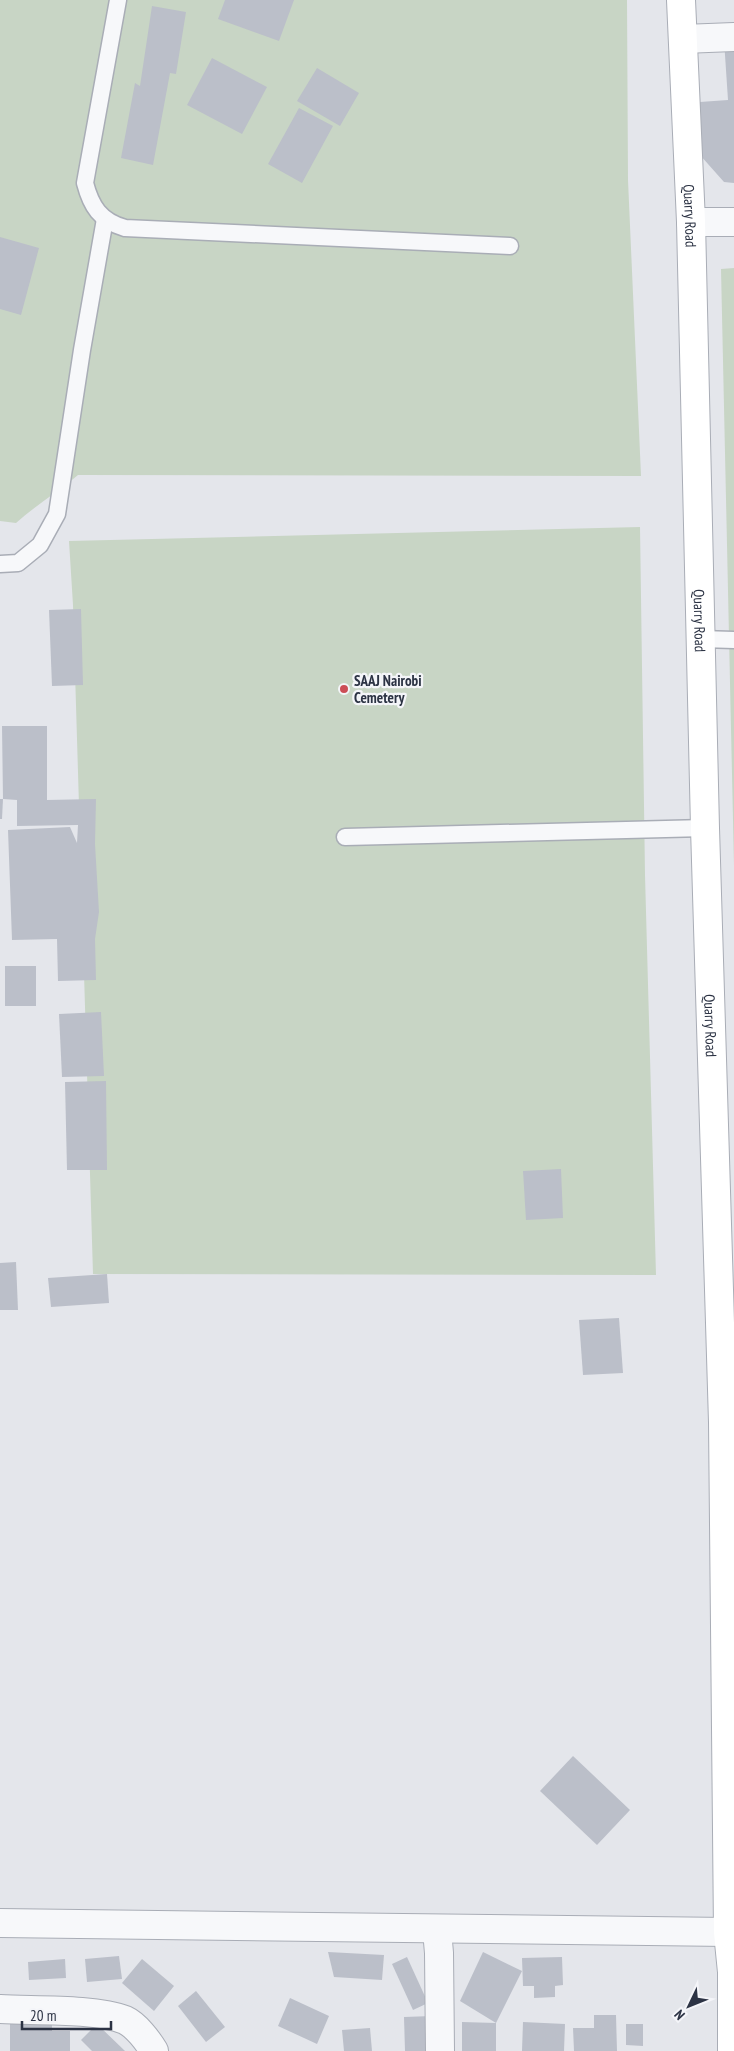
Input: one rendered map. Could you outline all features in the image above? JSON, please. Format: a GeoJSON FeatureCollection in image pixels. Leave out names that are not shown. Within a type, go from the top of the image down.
{"type":"FeatureCollection","features":[{"type":"Feature","properties":{"kind":"main road","name":"Quarry Road"},"geometry":{"type":"LineString","coordinates":[[680,0],[691,222],[705,828],[729,1422],[728,1932],[733,1972],[732,2051]]}},
{"type":"Feature","properties":{"kind":"street"},"geometry":{"type":"LineString","coordinates":[[683,39],[734,37]]}},
{"type":"Feature","properties":{"kind":"street"},"geometry":{"type":"LineString","coordinates":[[691,222],[734,222]]}},
{"type":"Feature","properties":{"kind":"street"},"geometry":{"type":"LineString","coordinates":[[0,1923],[437,1930],[728,1932]]}},
{"type":"Feature","properties":{"kind":"street"},"geometry":{"type":"LineString","coordinates":[[437,1930],[440,2051]]}},
{"type":"Feature","properties":{"kind":"street"},"geometry":{"type":"LineString","coordinates":[[0,2009],[87,2013],[126,2020],[147,2040],[154,2051]]}},
{"type":"Feature","properties":{"kind":"lane"},"geometry":{"type":"LineString","coordinates":[[118,0],[85,182],[95,210],[105,219],[125,228],[510,246]]}},
{"type":"Feature","properties":{"kind":"lane"},"geometry":{"type":"LineString","coordinates":[[0,564],[18,563],[40,546],[57,514],[82,350],[105,219]]}},
{"type":"Feature","properties":{"kind":"lane"},"geometry":{"type":"LineString","coordinates":[[700,640],[734,640]]}},
{"type":"Feature","properties":{"kind":"lane"},"geometry":{"type":"LineString","coordinates":[[345,837],[705,828]]}},
{"type":"Feature","properties":{"kind":"green space"},"geometry":{"type":"Polygon","coordinates":[[[0,0],[627,0],[628,180],[641,476],[78,475],[16,523],[0,521],[0,0]]]}},
{"type":"Feature","properties":{"kind":"green space"},"geometry":{"type":"Polygon","coordinates":[[[734,268],[734,866],[721,269],[734,268]]]}},
{"type":"Feature","properties":{"kind":"green space"},"geometry":{"type":"Polygon","coordinates":[[[640,527],[645,875],[656,1275],[93,1274],[73,605],[69,541],[640,527]]]}},
{"type":"Feature","properties":{"kind":"building"},"geometry":{"type":"Polygon","coordinates":[[[225,0],[294,0],[279,41],[218,19],[225,0]]]}},
{"type":"Feature","properties":{"kind":"building"},"geometry":{"type":"Polygon","coordinates":[[[152,6],[186,12],[176,74],[170,73],[153,165],[121,158],[135,83],[140,86],[152,6]]]}},
{"type":"Feature","properties":{"kind":"building"},"geometry":{"type":"Polygon","coordinates":[[[724,40],[734,40],[734,183],[724,182],[700,155],[700,102],[728,100],[724,40]]]}},
{"type":"Feature","properties":{"kind":"building"},"geometry":{"type":"Polygon","coordinates":[[[212,58],[267,87],[242,134],[187,105],[212,58]]]}},
{"type":"Feature","properties":{"kind":"building"},"geometry":{"type":"Polygon","coordinates":[[[317,68],[359,93],[340,126],[297,101],[317,68]]]}},
{"type":"Feature","properties":{"kind":"building"},"geometry":{"type":"Polygon","coordinates":[[[299,108],[333,126],[302,183],[268,164],[299,108]]]}},
{"type":"Feature","properties":{"kind":"building"},"geometry":{"type":"Polygon","coordinates":[[[0,237],[39,248],[21,315],[0,309],[0,237]]]}},
{"type":"Feature","properties":{"kind":"building"},"geometry":{"type":"Polygon","coordinates":[[[81,609],[83,685],[52,686],[49,610],[81,609]]]}},
{"type":"Feature","properties":{"kind":"building"},"geometry":{"type":"Polygon","coordinates":[[[2,726],[47,726],[47,800],[96,799],[95,844],[99,912],[95,939],[96,980],[58,981],[57,939],[12,940],[8,830],[70,827],[77,843],[78,825],[17,826],[17,800],[3,799],[2,726]]]}},
{"type":"Feature","properties":{"kind":"building"},"geometry":{"type":"Polygon","coordinates":[[[0,799],[3,799],[2,819],[0,819],[0,799]]]}},
{"type":"Feature","properties":{"kind":"building"},"geometry":{"type":"Polygon","coordinates":[[[5,966],[36,966],[36,1006],[5,1006],[5,966]]]}},
{"type":"Feature","properties":{"kind":"building"},"geometry":{"type":"Polygon","coordinates":[[[101,1012],[104,1076],[62,1077],[59,1014],[101,1012]]]}},
{"type":"Feature","properties":{"kind":"building"},"geometry":{"type":"Polygon","coordinates":[[[106,1081],[107,1170],[67,1170],[65,1082],[106,1081]]]}},
{"type":"Feature","properties":{"kind":"building"},"geometry":{"type":"Polygon","coordinates":[[[561,1169],[563,1218],[526,1220],[523,1171],[561,1169]]]}},
{"type":"Feature","properties":{"kind":"building"},"geometry":{"type":"Polygon","coordinates":[[[16,1262],[18,1310],[0,1310],[0,1263],[16,1262]]]}},
{"type":"Feature","properties":{"kind":"building"},"geometry":{"type":"Polygon","coordinates":[[[107,1274],[109,1303],[51,1307],[48,1278],[107,1274]]]}},
{"type":"Feature","properties":{"kind":"building"},"geometry":{"type":"Polygon","coordinates":[[[619,1318],[623,1373],[583,1375],[579,1320],[619,1318]]]}},
{"type":"Feature","properties":{"kind":"building"},"geometry":{"type":"Polygon","coordinates":[[[573,1756],[630,1810],[597,1845],[540,1791],[573,1756]]]}},
{"type":"Feature","properties":{"kind":"building"},"geometry":{"type":"Polygon","coordinates":[[[328,1952],[384,1955],[382,1980],[334,1977],[328,1952]]]}},
{"type":"Feature","properties":{"kind":"building"},"geometry":{"type":"Polygon","coordinates":[[[483,1952],[522,1971],[496,2023],[460,2001],[483,1952]]]}},
{"type":"Feature","properties":{"kind":"building"},"geometry":{"type":"Polygon","coordinates":[[[119,1956],[122,1979],[87,1982],[85,1959],[119,1956]]]}},
{"type":"Feature","properties":{"kind":"building"},"geometry":{"type":"Polygon","coordinates":[[[407,1957],[428,2003],[413,2010],[392,1964],[407,1957]]]}},
{"type":"Feature","properties":{"kind":"building"},"geometry":{"type":"Polygon","coordinates":[[[562,1957],[563,1985],[555,1986],[555,1997],[534,1998],[534,1986],[523,1986],[522,1958],[562,1957]]]}},
{"type":"Feature","properties":{"kind":"building"},"geometry":{"type":"Polygon","coordinates":[[[65,1959],[66,1978],[29,1980],[28,1962],[65,1959]]]}},
{"type":"Feature","properties":{"kind":"building"},"geometry":{"type":"Polygon","coordinates":[[[142,1959],[174,1986],[154,2011],[122,1983],[142,1959]]]}},
{"type":"Feature","properties":{"kind":"building"},"geometry":{"type":"Polygon","coordinates":[[[196,1991],[225,2027],[206,2042],[178,2006],[196,1991]]]}},
{"type":"Feature","properties":{"kind":"building"},"geometry":{"type":"Polygon","coordinates":[[[290,1998],[329,2016],[317,2044],[278,2026],[290,1998]]]}},
{"type":"Feature","properties":{"kind":"building"},"geometry":{"type":"Polygon","coordinates":[[[594,2015],[616,2015],[617,2051],[574,2051],[573,2028],[594,2028],[594,2015]]]}},
{"type":"Feature","properties":{"kind":"building"},"geometry":{"type":"Polygon","coordinates":[[[432,2016],[433,2051],[405,2051],[404,2017],[432,2016]]]}},
{"type":"Feature","properties":{"kind":"building"},"geometry":{"type":"Polygon","coordinates":[[[10,2018],[52,2019],[52,2031],[70,2031],[70,2051],[10,2051],[10,2018]]]}},
{"type":"Feature","properties":{"kind":"building"},"geometry":{"type":"Polygon","coordinates":[[[462,2022],[496,2023],[496,2051],[462,2051],[462,2022]]]}},
{"type":"Feature","properties":{"kind":"building"},"geometry":{"type":"Polygon","coordinates":[[[523,2022],[565,2024],[564,2051],[522,2051],[523,2022]]]}},
{"type":"Feature","properties":{"kind":"building"},"geometry":{"type":"Polygon","coordinates":[[[97,2024],[125,2051],[92,2051],[81,2040],[97,2024]]]}},
{"type":"Feature","properties":{"kind":"building"},"geometry":{"type":"Polygon","coordinates":[[[626,2024],[643,2024],[643,2046],[626,2045],[626,2024]]]}},
{"type":"Feature","properties":{"kind":"building"},"geometry":{"type":"Polygon","coordinates":[[[370,2028],[372,2051],[344,2051],[342,2030],[370,2028]]]}},
{"type":"Feature","properties":{"kind":"place","name":"SAAJ Nairobi Cemetery"},"geometry":{"type":"Point","coordinates":[344,689]}}]}
